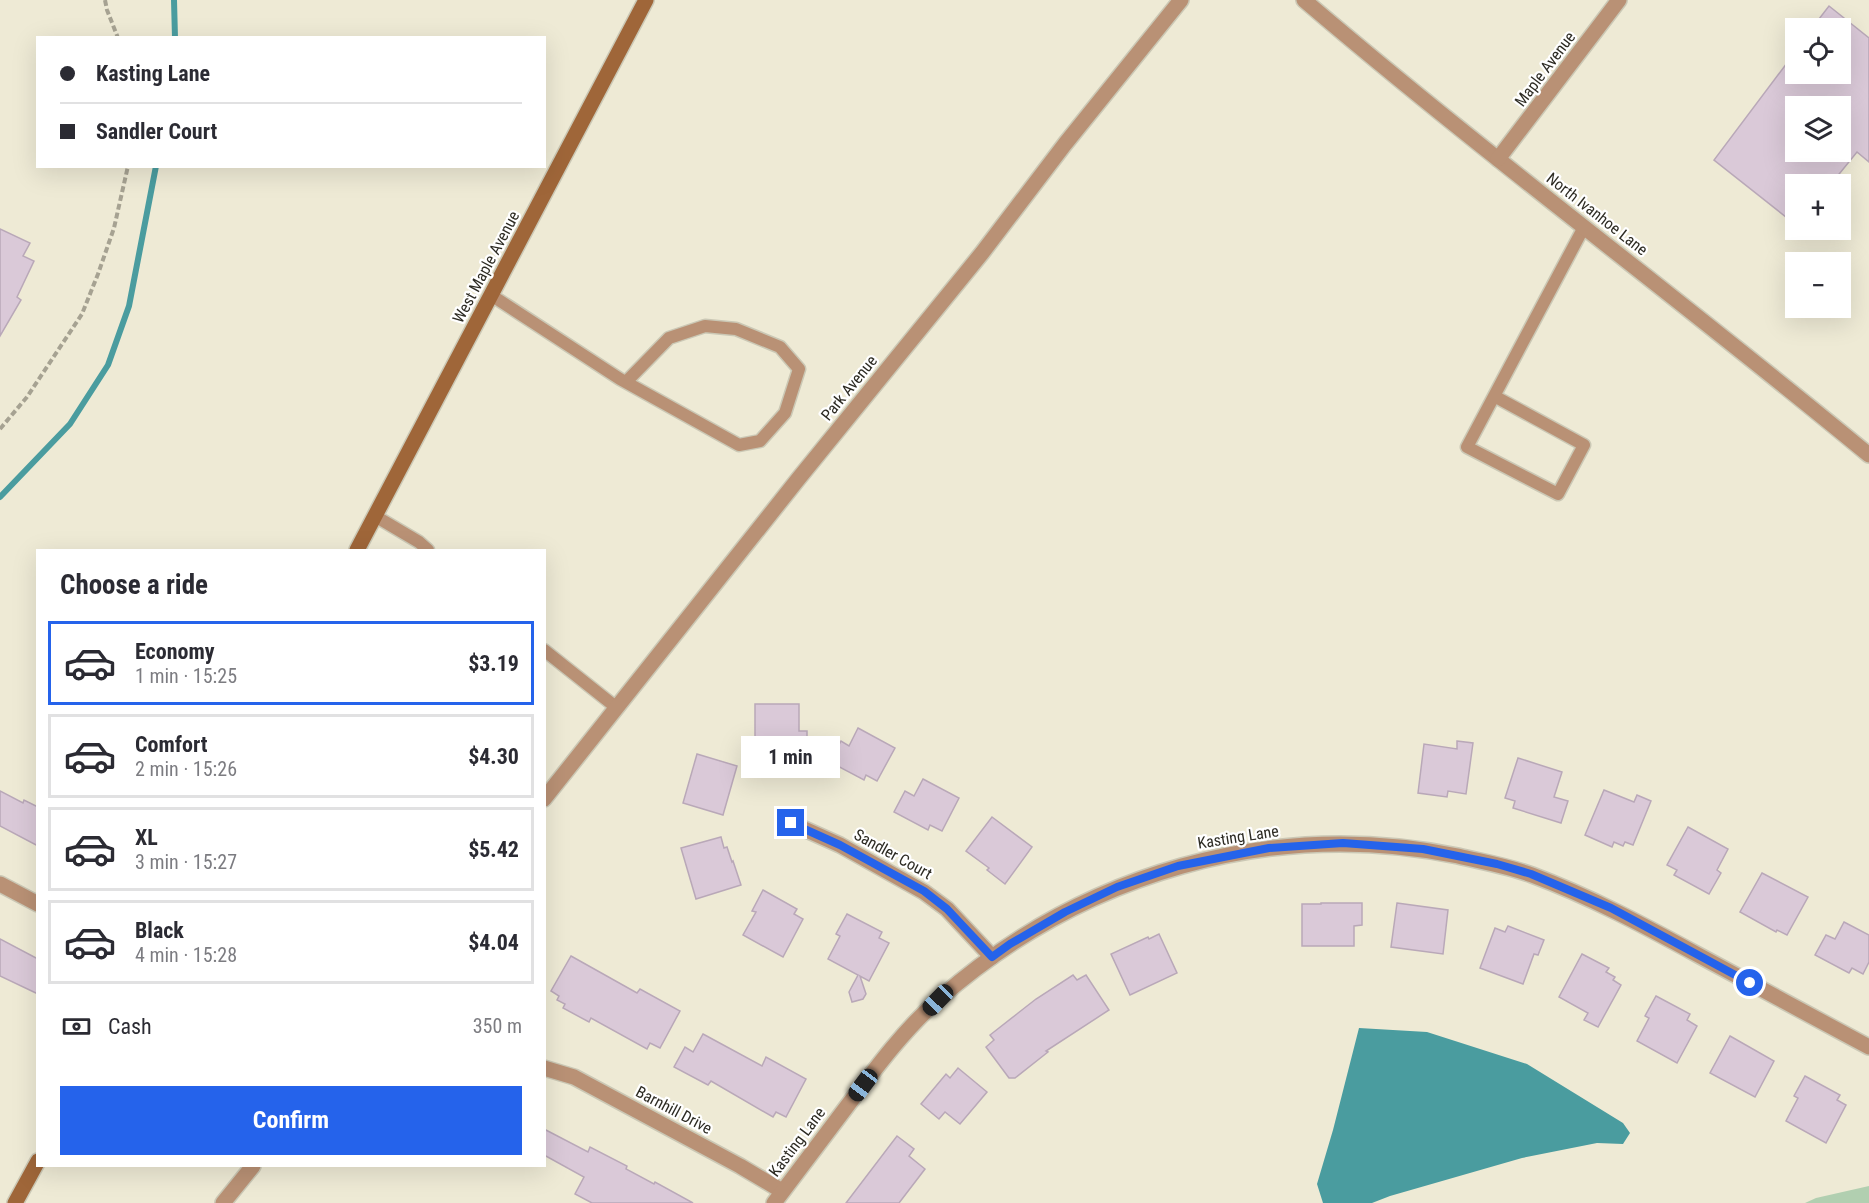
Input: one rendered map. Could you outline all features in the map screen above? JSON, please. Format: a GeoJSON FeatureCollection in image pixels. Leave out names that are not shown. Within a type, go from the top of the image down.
{"type":"FeatureCollection","features":[{"type":"Feature","properties":{"kind":"main road","name":"West Maple Avenue"},"geometry":{"type":"LineString","coordinates":[[358,549],[646,0]]}},
{"type":"Feature","properties":{"kind":"main road"},"geometry":{"type":"LineString","coordinates":[[15,1203],[36,1165]]}},
{"type":"Feature","properties":{"kind":"street","name":"Park Avenue"},"geometry":{"type":"LineString","coordinates":[[546,796],[1181,0]]}},
{"type":"Feature","properties":{"kind":"street","name":"North Ivanhoe Lane"},"geometry":{"type":"LineString","coordinates":[[1304,0],[1378,63],[1764,368],[1869,455]]}},
{"type":"Feature","properties":{"kind":"street","name":"Maple Avenue"},"geometry":{"type":"LineString","coordinates":[[1498,159],[1619,0]]}},
{"type":"Feature","properties":{"kind":"street","name":"Sandler Court"},"geometry":{"type":"LineString","coordinates":[[791,823],[840,845],[924,891],[947,909],[992,957]]}},
{"type":"Feature","properties":{"kind":"street","name":"Kasting Lane"},"geometry":{"type":"LineString","coordinates":[[778,1197],[890,1049],[938,1000],[1010,944],[1065,912],[1117,887],[1178,866],[1269,848],[1343,843],[1423,849],[1497,864],[1531,874],[1611,908],[1869,1047]]}},
{"type":"Feature","properties":{"kind":"street"},"geometry":{"type":"LineString","coordinates":[[0,884],[36,903]]}},
{"type":"Feature","properties":{"kind":"street","name":"Barnhill Drive"},"geometry":{"type":"LineString","coordinates":[[546,1069],[574,1077],[740,1166],[778,1197]]}},
{"type":"Feature","properties":{"kind":"street"},"geometry":{"type":"LineString","coordinates":[[223,1203],[252,1167]]}},
{"type":"Feature","properties":{"kind":"lane"},"geometry":{"type":"LineString","coordinates":[[1494,396],[1584,445],[1558,494],[1467,447],[1494,396],[1584,227]]}},
{"type":"Feature","properties":{"kind":"lane"},"geometry":{"type":"LineString","coordinates":[[491,295],[627,382],[739,445],[760,441],[786,413],[799,369],[780,347],[736,329],[705,326],[669,338],[627,382]]}},
{"type":"Feature","properties":{"kind":"lane"},"geometry":{"type":"LineString","coordinates":[[375,516],[427,549]]}},
{"type":"Feature","properties":{"kind":"lane"},"geometry":{"type":"LineString","coordinates":[[546,652],[616,708]]}},
{"type":"Feature","properties":{"kind":"path"},"geometry":{"type":"LineString","coordinates":[[105,0],[117,36]]}},
{"type":"Feature","properties":{"kind":"path"},"geometry":{"type":"LineString","coordinates":[[0,429],[27,397],[82,314],[114,228],[128,168]]}},
{"type":"Feature","properties":{"kind":"green space"},"geometry":{"type":"Polygon","coordinates":[[[1869,1186],[1869,1203],[1805,1203],[1816,1198],[1869,1186]]]}},
{"type":"Feature","properties":{"kind":"water"},"geometry":{"type":"Polygon","coordinates":[[[1359,1028],[1427,1032],[1527,1064],[1623,1123],[1630,1133],[1623,1144],[1597,1143],[1522,1158],[1372,1203],[1323,1203],[1317,1184],[1359,1028]]]}},
{"type":"Feature","properties":{"kind":"building"},"geometry":{"type":"Polygon","coordinates":[[[1829,6],[1844,18],[1820,18],[1829,6]]]}},
{"type":"Feature","properties":{"kind":"building"},"geometry":{"type":"Polygon","coordinates":[[[1851,24],[1869,38],[1869,162],[1857,152],[1851,159],[1851,96],[1785,96],[1785,162],[1849,162],[1839,174],[1785,174],[1785,216],[1714,160],[1785,66],[1785,84],[1851,84],[1851,24]]]}},
{"type":"Feature","properties":{"kind":"building"},"geometry":{"type":"Polygon","coordinates":[[[0,229],[30,243],[23,256],[34,261],[17,297],[21,300],[0,336],[0,229]]]}},
{"type":"Feature","properties":{"kind":"building"},"geometry":{"type":"Polygon","coordinates":[[[755,704],[799,704],[799,731],[807,731],[807,754],[755,751],[755,704]]]}},
{"type":"Feature","properties":{"kind":"building"},"geometry":{"type":"Polygon","coordinates":[[[858,728],[895,748],[877,781],[866,775],[864,780],[830,762],[841,741],[849,746],[858,728]]]}},
{"type":"Feature","properties":{"kind":"building"},"geometry":{"type":"Polygon","coordinates":[[[1457,741],[1473,743],[1466,794],[1448,791],[1447,797],[1418,793],[1424,744],[1457,749],[1457,741]]]}},
{"type":"Feature","properties":{"kind":"building"},"geometry":{"type":"Polygon","coordinates":[[[697,754],[737,766],[723,815],[683,803],[697,754]]]}},
{"type":"Feature","properties":{"kind":"building"},"geometry":{"type":"Polygon","coordinates":[[[1518,758],[1562,772],[1554,797],[1568,801],[1561,823],[1513,808],[1515,801],[1505,798],[1518,758]]]}},
{"type":"Feature","properties":{"kind":"building"},"geometry":{"type":"Polygon","coordinates":[[[923,779],[959,798],[942,831],[930,825],[928,830],[894,812],[905,791],[914,796],[923,779]]]}},
{"type":"Feature","properties":{"kind":"building"},"geometry":{"type":"Polygon","coordinates":[[[1604,790],[1634,802],[1637,795],[1651,801],[1633,845],[1625,842],[1623,846],[1614,842],[1612,847],[1585,835],[1604,790]]]}},
{"type":"Feature","properties":{"kind":"building"},"geometry":{"type":"Polygon","coordinates":[[[0,791],[23,803],[24,800],[36,806],[36,845],[0,826],[0,791]]]}},
{"type":"Feature","properties":{"kind":"building"},"geometry":{"type":"Polygon","coordinates":[[[992,817],[1032,847],[1005,884],[987,870],[989,868],[966,851],[992,817]]]}},
{"type":"Feature","properties":{"kind":"building"},"geometry":{"type":"Polygon","coordinates":[[[1688,827],[1728,849],[1717,870],[1721,873],[1709,894],[1674,875],[1677,870],[1667,865],[1688,827]]]}},
{"type":"Feature","properties":{"kind":"building"},"geometry":{"type":"Polygon","coordinates":[[[721,837],[724,848],[727,847],[733,861],[741,885],[696,899],[681,848],[721,837]]]}},
{"type":"Feature","properties":{"kind":"building"},"geometry":{"type":"Polygon","coordinates":[[[1762,873],[1808,897],[1787,935],[1777,930],[1776,932],[1740,912],[1762,873]]]}},
{"type":"Feature","properties":{"kind":"building"},"geometry":{"type":"Polygon","coordinates":[[[763,890],[797,909],[794,914],[803,919],[783,957],[743,935],[756,912],[752,911],[763,890]]]}},
{"type":"Feature","properties":{"kind":"building"},"geometry":{"type":"Polygon","coordinates":[[[1362,903],[1362,925],[1354,926],[1354,946],[1302,946],[1302,904],[1362,903]]]}},
{"type":"Feature","properties":{"kind":"building"},"geometry":{"type":"Polygon","coordinates":[[[1397,903],[1448,910],[1443,954],[1391,947],[1397,903]]]}},
{"type":"Feature","properties":{"kind":"building"},"geometry":{"type":"Polygon","coordinates":[[[847,914],[882,932],[879,938],[889,943],[869,981],[860,976],[866,994],[863,999],[852,1002],[849,992],[858,975],[828,959],[840,936],[836,934],[847,914]]]}},
{"type":"Feature","properties":{"kind":"building"},"geometry":{"type":"Polygon","coordinates":[[[1844,922],[1869,935],[1869,962],[1863,974],[1852,968],[1849,973],[1815,955],[1826,935],[1835,939],[1844,922]]]}},
{"type":"Feature","properties":{"kind":"building"},"geometry":{"type":"Polygon","coordinates":[[[1508,926],[1544,940],[1538,955],[1534,954],[1523,984],[1480,968],[1495,928],[1505,932],[1508,926]]]}},
{"type":"Feature","properties":{"kind":"building"},"geometry":{"type":"Polygon","coordinates":[[[1159,934],[1177,973],[1130,995],[1111,954],[1159,934]]]}},
{"type":"Feature","properties":{"kind":"building"},"geometry":{"type":"Polygon","coordinates":[[[0,939],[36,958],[36,993],[0,976],[0,939]]]}},
{"type":"Feature","properties":{"kind":"building"},"geometry":{"type":"Polygon","coordinates":[[[1582,954],[1609,968],[1606,972],[1615,977],[1613,980],[1621,985],[1598,1027],[1584,1020],[1588,1013],[1559,997],[1582,954]]]}},
{"type":"Feature","properties":{"kind":"building"},"geometry":{"type":"Polygon","coordinates":[[[571,956],[637,993],[640,989],[680,1011],[660,1048],[650,1043],[647,1049],[591,1018],[589,1022],[563,1008],[565,1004],[557,1000],[559,996],[551,991],[571,956]]]}},
{"type":"Feature","properties":{"kind":"building"},"geometry":{"type":"Polygon","coordinates":[[[1073,975],[1077,980],[1086,975],[1109,1010],[1046,1051],[1048,1052],[1015,1078],[1009,1078],[986,1047],[994,1040],[990,1035],[1036,999],[1073,975]]]}},
{"type":"Feature","properties":{"kind":"building"},"geometry":{"type":"Polygon","coordinates":[[[1656,996],[1690,1014],[1687,1020],[1697,1026],[1677,1063],[1637,1041],[1649,1018],[1645,1016],[1656,996]]]}},
{"type":"Feature","properties":{"kind":"building"},"geometry":{"type":"Polygon","coordinates":[[[703,1034],[762,1066],[766,1057],[806,1079],[786,1117],[776,1112],[773,1117],[711,1081],[708,1085],[674,1067],[685,1047],[693,1052],[703,1034]]]}},
{"type":"Feature","properties":{"kind":"building"},"geometry":{"type":"Polygon","coordinates":[[[1730,1036],[1774,1061],[1755,1097],[1710,1073],[1730,1036]]]}},
{"type":"Feature","properties":{"kind":"building"},"geometry":{"type":"Polygon","coordinates":[[[958,1068],[987,1092],[960,1124],[945,1112],[939,1119],[921,1104],[946,1074],[950,1078],[958,1068]]]}},
{"type":"Feature","properties":{"kind":"building"},"geometry":{"type":"Polygon","coordinates":[[[1805,1076],[1840,1095],[1837,1100],[1846,1105],[1826,1143],[1786,1121],[1798,1098],[1794,1096],[1805,1076]]]}},
{"type":"Feature","properties":{"kind":"building"},"geometry":{"type":"Polygon","coordinates":[[[546,1130],[588,1152],[590,1147],[627,1166],[626,1169],[693,1203],[592,1203],[575,1194],[584,1177],[546,1156],[546,1130]]]}},
{"type":"Feature","properties":{"kind":"building"},"geometry":{"type":"Polygon","coordinates":[[[897,1136],[914,1149],[909,1156],[925,1169],[899,1203],[846,1203],[897,1136]]]}},
{"type":"Feature","properties":{"kind":"waterway"},"geometry":{"type":"LineString","coordinates":[[174,0],[175,36]]}},
{"type":"Feature","properties":{"kind":"waterway"},"geometry":{"type":"LineString","coordinates":[[0,497],[70,424],[108,365],[129,306],[156,168]]}},
{"type":"Feature","properties":{"kind":"route"},"geometry":{"type":"LineString","coordinates":[[791,823],[840,845],[924,891],[947,909],[992,957],[1065,912],[1117,887],[1178,866],[1269,848],[1343,843],[1423,849],[1497,864],[1531,874],[1611,908],[1750,983]]}}]}
